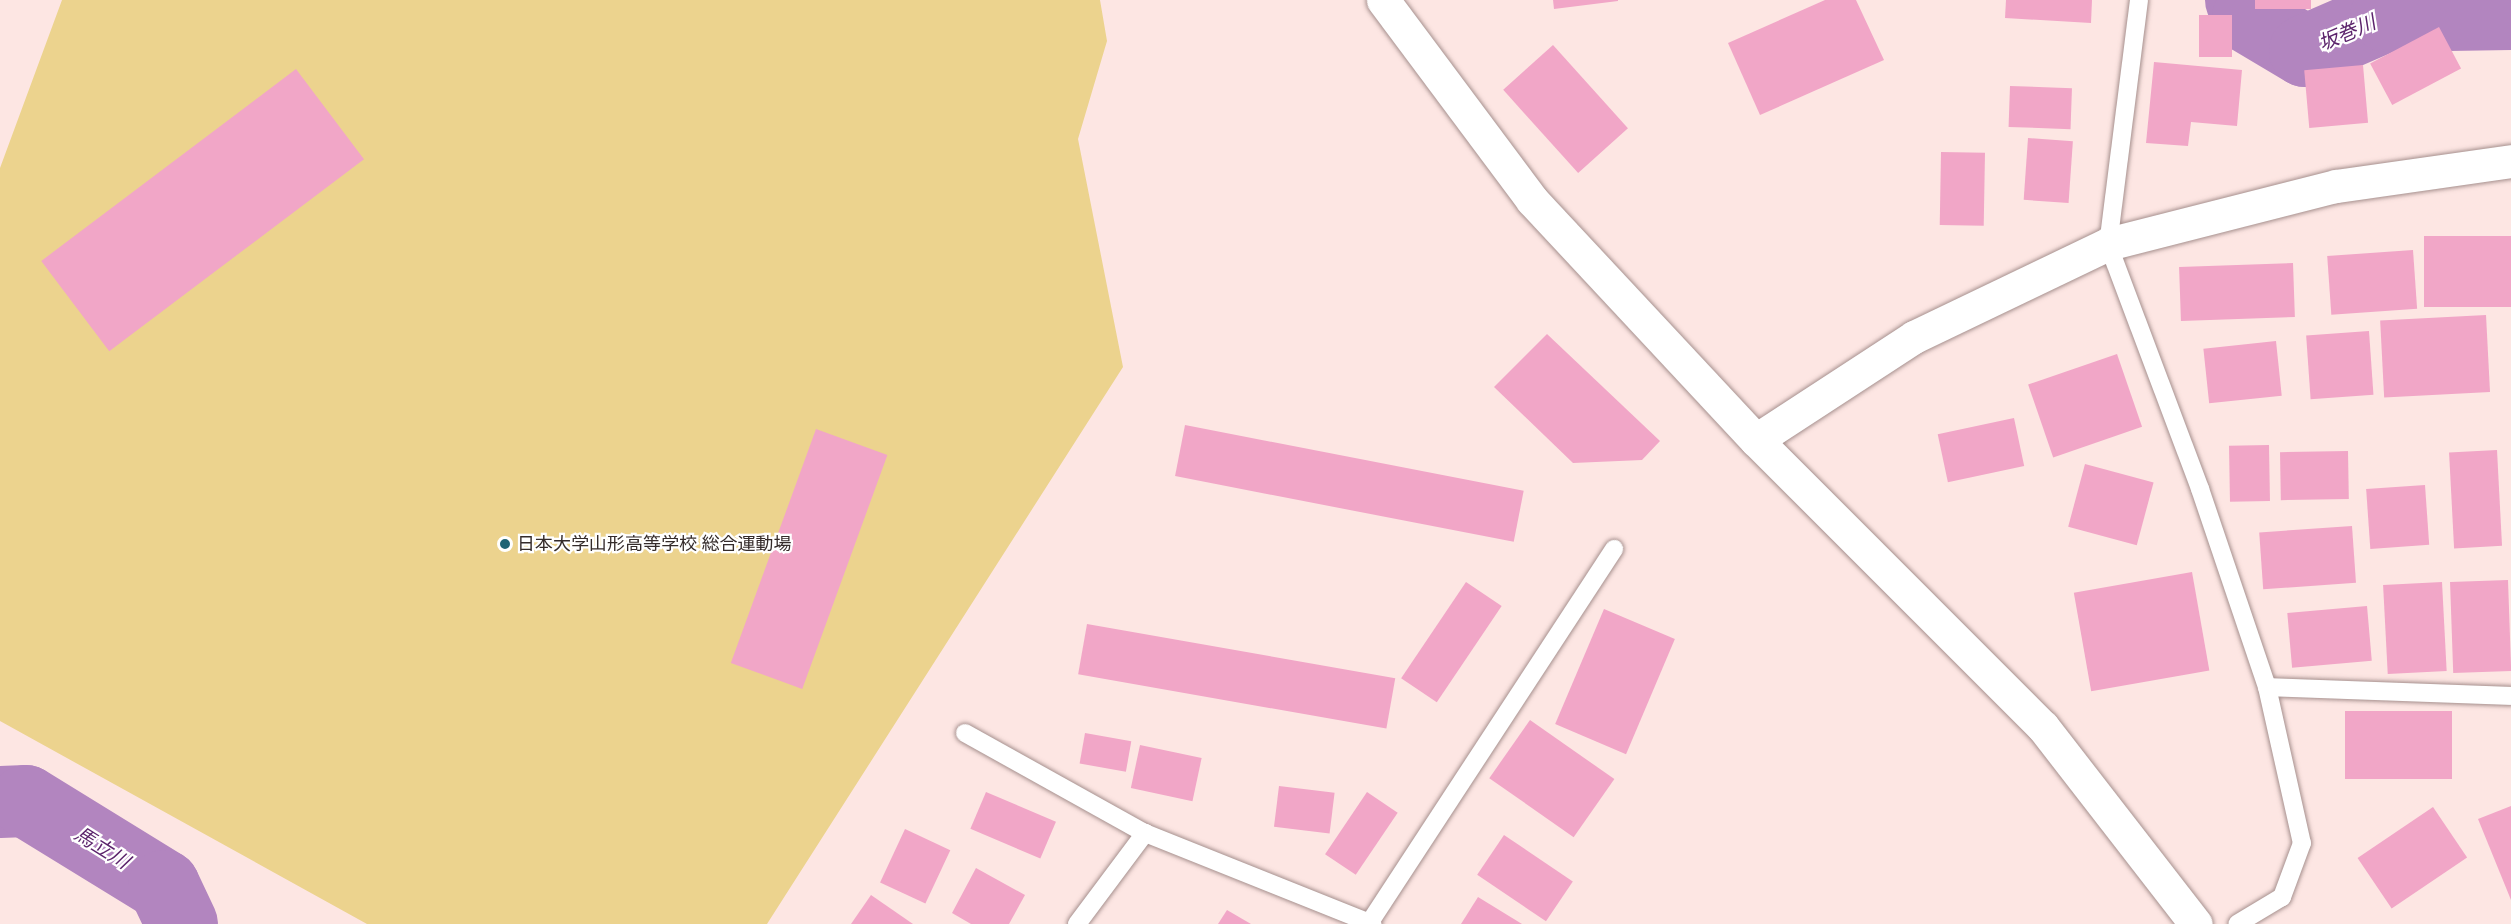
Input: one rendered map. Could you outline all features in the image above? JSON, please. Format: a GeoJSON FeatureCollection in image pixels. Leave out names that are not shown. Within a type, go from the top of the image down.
{"type":"FeatureCollection","features":[{"type":"Feature","properties":{"kind":"street"},"geometry":{"type":"LineString","coordinates":[[1383,0],[1532,200],[1756,440],[2043,727],[2196,924]]}},
{"type":"Feature","properties":{"kind":"street"},"geometry":{"type":"LineString","coordinates":[[1756,440],[1914,337],[2108,244],[2336,186],[2511,161]]}},
{"type":"Feature","properties":{"kind":"lane"},"geometry":{"type":"LineString","coordinates":[[2139,0],[2108,244],[2200,489],[2267,687],[2302,843],[2282,897],[2238,924]]}},
{"type":"Feature","properties":{"kind":"lane"},"geometry":{"type":"LineString","coordinates":[[965,733],[1145,832],[1372,923],[1614,549]]}},
{"type":"Feature","properties":{"kind":"lane"},"geometry":{"type":"LineString","coordinates":[[2267,687],[2511,696]]}},
{"type":"Feature","properties":{"kind":"lane"},"geometry":{"type":"LineString","coordinates":[[1077,924],[1145,832]]}},
{"type":"Feature","properties":{"kind":"shaded area","name":"日本大学山形高等学校 総合運動場"},"geometry":{"type":"Polygon","coordinates":[[[62,0],[1100,0],[1107,41],[1078,139],[1123,367],[767,924],[367,924],[0,721],[0,168],[62,0]]]}},
{"type":"Feature","properties":{"kind":"building"},"geometry":{"type":"Polygon","coordinates":[[[1553,0],[1618,0],[1618,1],[1554,9],[1553,0]]]}},
{"type":"Feature","properties":{"kind":"building"},"geometry":{"type":"Polygon","coordinates":[[[1825,0],[1856,0],[1884,60],[1760,115],[1728,43],[1825,0]]]}},
{"type":"Feature","properties":{"kind":"building"},"geometry":{"type":"Polygon","coordinates":[[[2006,0],[2092,0],[2091,23],[2005,18],[2006,0]]]}},
{"type":"Feature","properties":{"kind":"building"},"geometry":{"type":"Polygon","coordinates":[[[2255,0],[2311,0],[2311,9],[2255,9],[2255,0]]]}},
{"type":"Feature","properties":{"kind":"building"},"geometry":{"type":"Polygon","coordinates":[[[2199,15],[2232,15],[2232,57],[2199,57],[2199,15]]]}},
{"type":"Feature","properties":{"kind":"building"},"geometry":{"type":"Polygon","coordinates":[[[2439,27],[2461,68],[2392,105],[2370,64],[2439,27]]]}},
{"type":"Feature","properties":{"kind":"building"},"geometry":{"type":"Polygon","coordinates":[[[1553,45],[1628,128],[1578,173],[1503,90],[1553,45]]]}},
{"type":"Feature","properties":{"kind":"building"},"geometry":{"type":"Polygon","coordinates":[[[2154,62],[2242,70],[2237,126],[2191,122],[2188,146],[2146,143],[2154,62]]]}},
{"type":"Feature","properties":{"kind":"building"},"geometry":{"type":"Polygon","coordinates":[[[2363,65],[2368,123],[2309,128],[2304,70],[2363,65]]]}},
{"type":"Feature","properties":{"kind":"building"},"geometry":{"type":"Polygon","coordinates":[[[296,69],[364,159],[109,351],[41,261],[296,69]]]}},
{"type":"Feature","properties":{"kind":"building"},"geometry":{"type":"Polygon","coordinates":[[[2010,86],[2072,88],[2071,129],[2009,127],[2010,86]]]}},
{"type":"Feature","properties":{"kind":"building"},"geometry":{"type":"Polygon","coordinates":[[[2028,138],[2073,141],[2069,203],[2024,200],[2028,138]]]}},
{"type":"Feature","properties":{"kind":"building"},"geometry":{"type":"Polygon","coordinates":[[[1941,152],[1985,153],[1984,226],[1940,225],[1941,152]]]}},
{"type":"Feature","properties":{"kind":"building"},"geometry":{"type":"Polygon","coordinates":[[[2424,236],[2511,236],[2511,307],[2424,307],[2424,236]]]}},
{"type":"Feature","properties":{"kind":"building"},"geometry":{"type":"Polygon","coordinates":[[[2413,250],[2417,309],[2331,315],[2327,256],[2413,250]]]}},
{"type":"Feature","properties":{"kind":"building"},"geometry":{"type":"Polygon","coordinates":[[[2293,263],[2295,317],[2181,321],[2179,267],[2293,263]]]}},
{"type":"Feature","properties":{"kind":"building"},"geometry":{"type":"Polygon","coordinates":[[[2486,315],[2490,392],[2384,397],[2380,321],[2486,315]]]}},
{"type":"Feature","properties":{"kind":"building"},"geometry":{"type":"Polygon","coordinates":[[[2369,331],[2373,395],[2311,399],[2306,335],[2369,331]]]}},
{"type":"Feature","properties":{"kind":"building"},"geometry":{"type":"Polygon","coordinates":[[[1547,334],[1660,441],[1642,460],[1573,463],[1494,387],[1547,334]]]}},
{"type":"Feature","properties":{"kind":"building"},"geometry":{"type":"Polygon","coordinates":[[[2276,341],[2282,396],[2209,403],[2203,349],[2276,341]]]}},
{"type":"Feature","properties":{"kind":"building"},"geometry":{"type":"Polygon","coordinates":[[[2117,354],[2142,427],[2053,457],[2028,385],[2117,354]]]}},
{"type":"Feature","properties":{"kind":"building"},"geometry":{"type":"Polygon","coordinates":[[[2014,418],[2024,466],[1948,482],[1938,434],[2014,418]]]}},
{"type":"Feature","properties":{"kind":"building"},"geometry":{"type":"Polygon","coordinates":[[[1185,425],[1524,491],[1514,542],[1175,476],[1185,425]]]}},
{"type":"Feature","properties":{"kind":"building"},"geometry":{"type":"Polygon","coordinates":[[[816,429],[887,455],[802,689],[731,663],[816,429]]]}},
{"type":"Feature","properties":{"kind":"building"},"geometry":{"type":"Polygon","coordinates":[[[2269,445],[2270,501],[2230,502],[2229,446],[2269,445]]]}},
{"type":"Feature","properties":{"kind":"building"},"geometry":{"type":"Polygon","coordinates":[[[2497,450],[2502,546],[2454,548],[2449,453],[2497,450]]]}},
{"type":"Feature","properties":{"kind":"building"},"geometry":{"type":"Polygon","coordinates":[[[2348,451],[2349,499],[2281,500],[2280,452],[2348,451]]]}},
{"type":"Feature","properties":{"kind":"building"},"geometry":{"type":"Polygon","coordinates":[[[2085,464],[2154,482],[2137,545],[2068,527],[2085,464]]]}},
{"type":"Feature","properties":{"kind":"building"},"geometry":{"type":"Polygon","coordinates":[[[2425,485],[2429,545],[2370,549],[2366,489],[2425,485]]]}},
{"type":"Feature","properties":{"kind":"building"},"geometry":{"type":"Polygon","coordinates":[[[2352,526],[2356,583],[2263,589],[2259,532],[2352,526]]]}},
{"type":"Feature","properties":{"kind":"building"},"geometry":{"type":"Polygon","coordinates":[[[2192,572],[2209,670],[2091,691],[2074,593],[2192,572]]]}},
{"type":"Feature","properties":{"kind":"building"},"geometry":{"type":"Polygon","coordinates":[[[2508,580],[2511,671],[2453,673],[2450,582],[2508,580]]]}},
{"type":"Feature","properties":{"kind":"building"},"geometry":{"type":"Polygon","coordinates":[[[1466,582],[1502,606],[1437,702],[1401,678],[1466,582]]]}},
{"type":"Feature","properties":{"kind":"building"},"geometry":{"type":"Polygon","coordinates":[[[2442,582],[2447,671],[2388,674],[2383,585],[2442,582]]]}},
{"type":"Feature","properties":{"kind":"building"},"geometry":{"type":"Polygon","coordinates":[[[2367,606],[2372,661],[2292,668],[2287,613],[2367,606]]]}},
{"type":"Feature","properties":{"kind":"building"},"geometry":{"type":"Polygon","coordinates":[[[1604,609],[1675,639],[1626,754],[1555,724],[1604,609]]]}},
{"type":"Feature","properties":{"kind":"building"},"geometry":{"type":"Polygon","coordinates":[[[1087,624],[1395,678],[1386,729],[1078,674],[1087,624]]]}},
{"type":"Feature","properties":{"kind":"building"},"geometry":{"type":"Polygon","coordinates":[[[2345,711],[2452,711],[2452,779],[2345,779],[2345,711]]]}},
{"type":"Feature","properties":{"kind":"building"},"geometry":{"type":"Polygon","coordinates":[[[1530,720],[1614,779],[1574,837],[1489,778],[1530,720]]]}},
{"type":"Feature","properties":{"kind":"building"},"geometry":{"type":"Polygon","coordinates":[[[1085,733],[1131,741],[1126,772],[1080,764],[1085,733]]]}},
{"type":"Feature","properties":{"kind":"building"},"geometry":{"type":"Polygon","coordinates":[[[1140,745],[1202,758],[1192,801],[1131,788],[1140,745]]]}},
{"type":"Feature","properties":{"kind":"building"},"geometry":{"type":"Polygon","coordinates":[[[1279,786],[1335,793],[1330,834],[1274,827],[1279,786]]]}},
{"type":"Feature","properties":{"kind":"building"},"geometry":{"type":"Polygon","coordinates":[[[986,792],[1056,822],[1040,859],[970,829],[986,792]]]}},
{"type":"Feature","properties":{"kind":"building"},"geometry":{"type":"Polygon","coordinates":[[[1367,792],[1398,813],[1356,875],[1325,854],[1367,792]]]}},
{"type":"Feature","properties":{"kind":"building"},"geometry":{"type":"Polygon","coordinates":[[[2511,806],[2511,900],[2478,819],[2511,806]]]}},
{"type":"Feature","properties":{"kind":"building"},"geometry":{"type":"Polygon","coordinates":[[[2433,807],[2467,858],[2392,908],[2358,858],[2433,807]]]}},
{"type":"Feature","properties":{"kind":"building"},"geometry":{"type":"Polygon","coordinates":[[[905,829],[950,850],[925,904],[880,882],[905,829]]]}},
{"type":"Feature","properties":{"kind":"building"},"geometry":{"type":"Polygon","coordinates":[[[1504,835],[1573,881],[1546,921],[1477,875],[1504,835]]]}},
{"type":"Feature","properties":{"kind":"building"},"geometry":{"type":"Polygon","coordinates":[[[976,868],[1025,895],[1009,924],[971,924],[952,913],[976,868]]]}},
{"type":"Feature","properties":{"kind":"building"},"geometry":{"type":"Polygon","coordinates":[[[871,895],[913,924],[851,924],[871,895]]]}},
{"type":"Feature","properties":{"kind":"building"},"geometry":{"type":"Polygon","coordinates":[[[1478,897],[1522,924],[1461,924],[1478,897]]]}},
{"type":"Feature","properties":{"kind":"building"},"geometry":{"type":"Polygon","coordinates":[[[1227,910],[1251,924],[1218,924],[1227,910]]]}},
{"type":"Feature","properties":{"kind":"waterway","name":"坂巻川"},"geometry":{"type":"LineString","coordinates":[[2241,0],[2248,17],[2305,51],[2386,16],[2511,14]]}},
{"type":"Feature","properties":{"kind":"waterway","name":"馬立川"},"geometry":{"type":"LineString","coordinates":[[0,802],[26,801],[164,886],[182,924]]}},
{"type":"Feature","properties":{"kind":"place","name":"日本大学山形高等学校 総合運動場"},"geometry":{"type":"Point","coordinates":[505,544]}}]}
